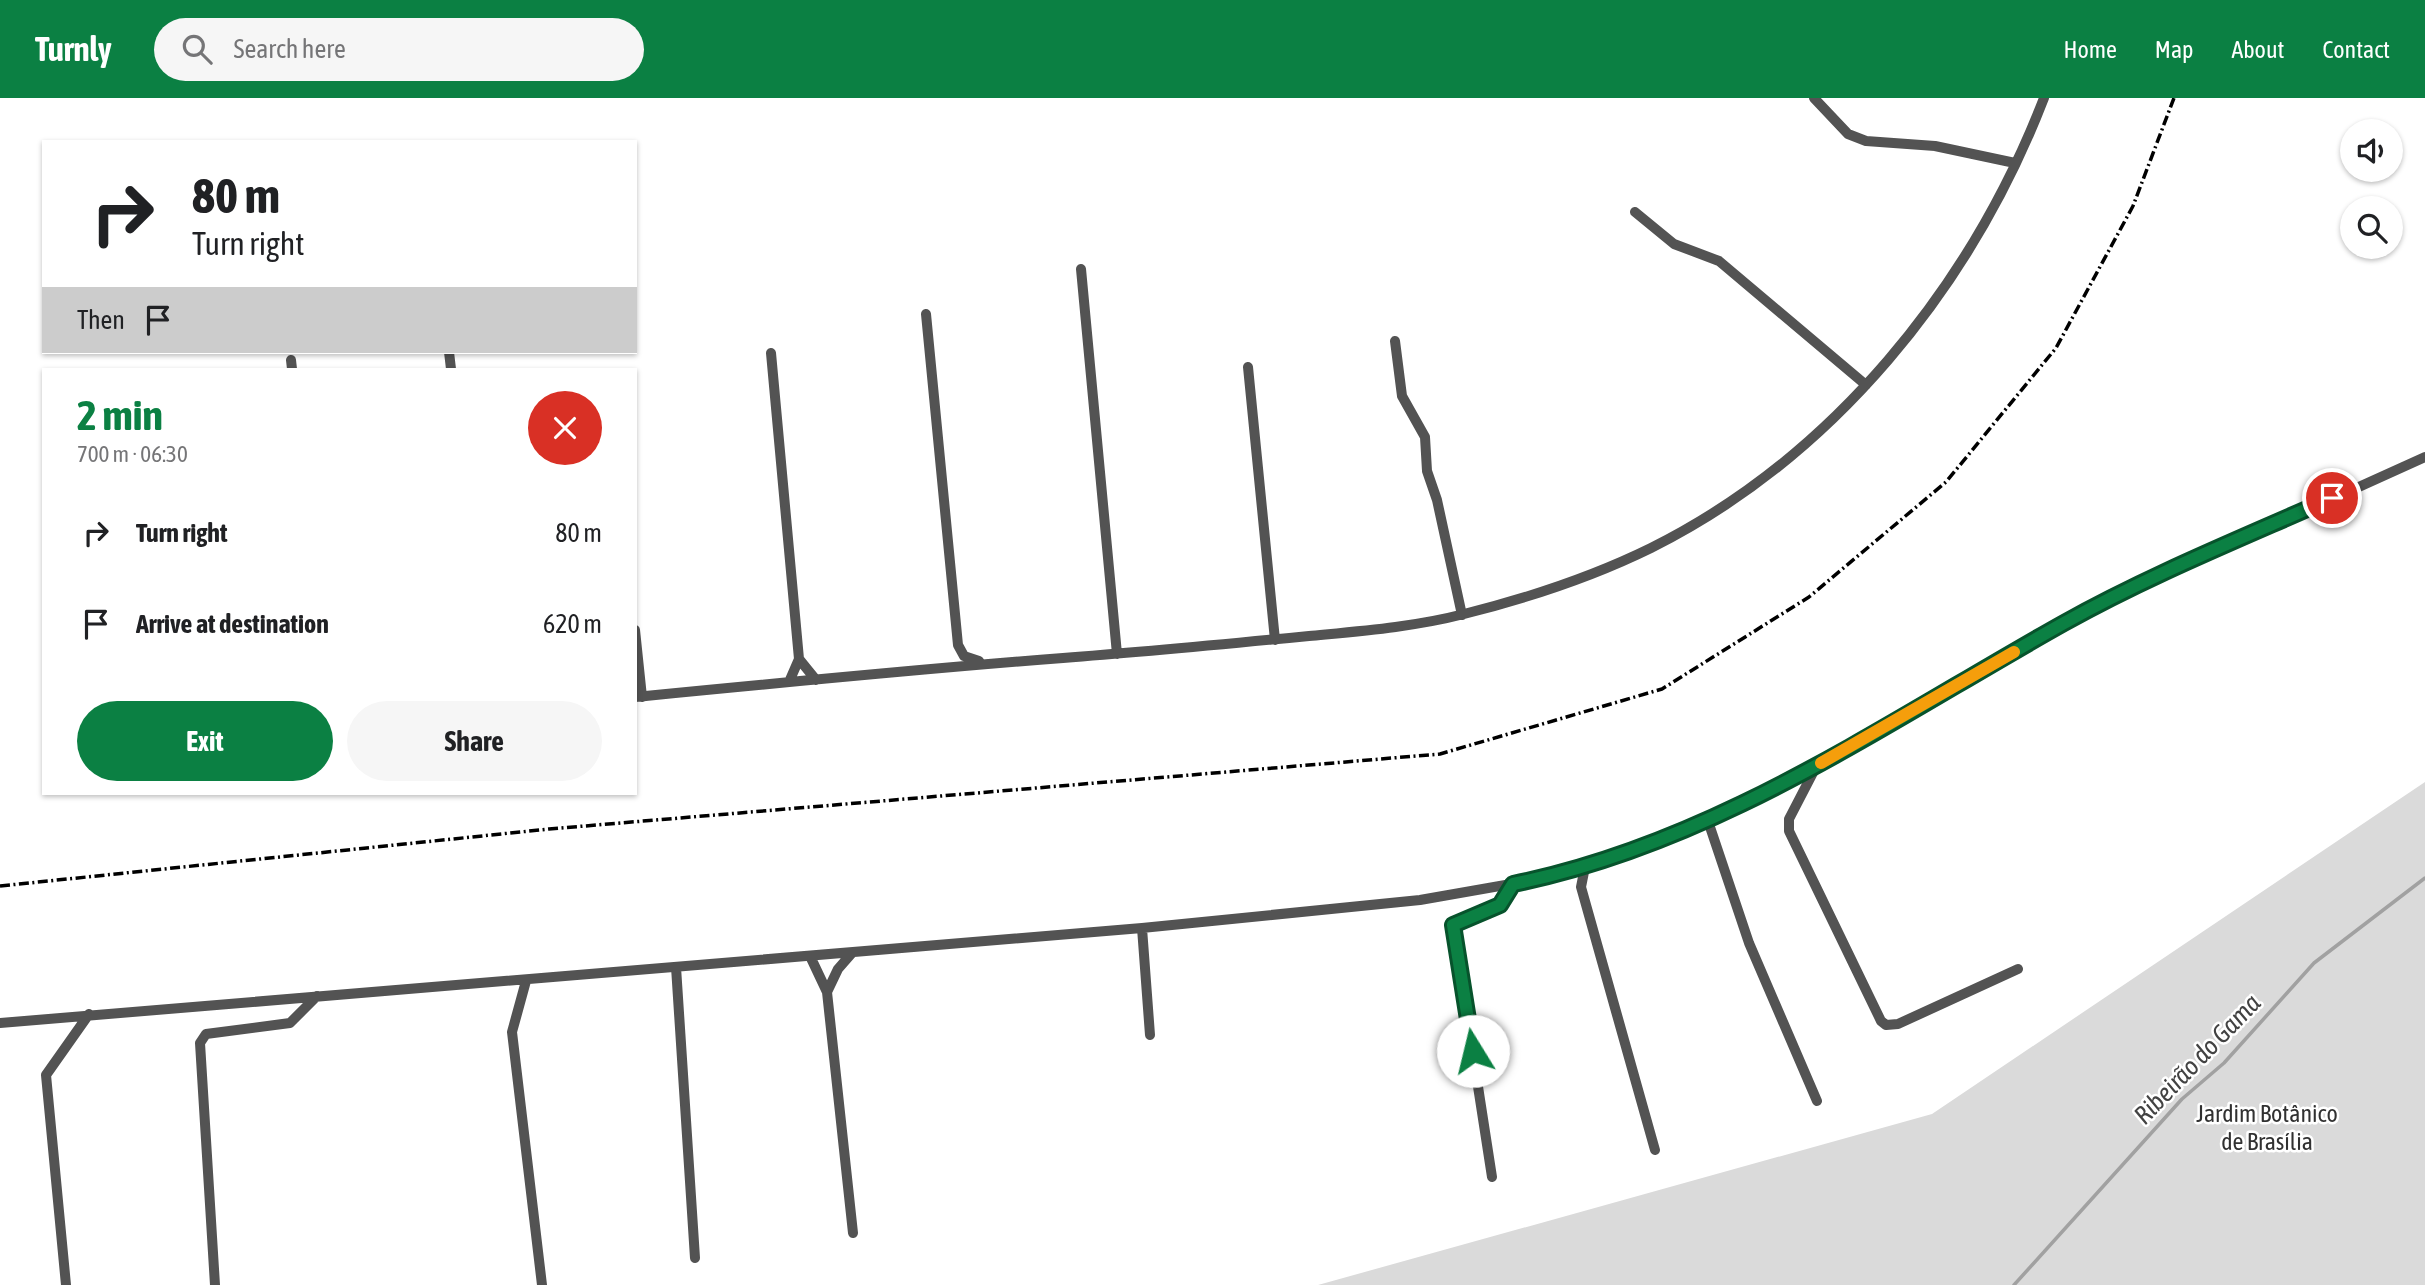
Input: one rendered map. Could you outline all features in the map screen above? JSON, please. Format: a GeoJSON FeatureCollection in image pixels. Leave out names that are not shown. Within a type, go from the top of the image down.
{"type":"FeatureCollection","features":[{"type":"Feature","properties":{"kind":"street"},"geometry":{"type":"LineString","coordinates":[[1814,98],[1848,134],[1866,141],[1935,146],[2015,163]]}},
{"type":"Feature","properties":{"kind":"street"},"geometry":{"type":"LineString","coordinates":[[637,675],[638,697],[1275,639],[1396,626],[1462,615],[1595,572],[1650,548],[1712,513],[1784,463],[1866,385],[1924,316],[1970,246],[2015,163],[2044,98]]}},
{"type":"Feature","properties":{"kind":"street"},"geometry":{"type":"LineString","coordinates":[[1635,212],[1674,244],[1719,261],[1866,385]]}},
{"type":"Feature","properties":{"kind":"street"},"geometry":{"type":"LineString","coordinates":[[1081,269],[1117,654]]}},
{"type":"Feature","properties":{"kind":"street"},"geometry":{"type":"LineString","coordinates":[[926,314],[958,645],[961,653],[968,658],[995,663]]}},
{"type":"Feature","properties":{"kind":"street"},"geometry":{"type":"LineString","coordinates":[[1395,341],[1402,396],[1425,438],[1427,471],[1437,500],[1462,615]]}},
{"type":"Feature","properties":{"kind":"street"},"geometry":{"type":"LineString","coordinates":[[771,353],[799,659],[789,682]]}},
{"type":"Feature","properties":{"kind":"street"},"geometry":{"type":"LineString","coordinates":[[1248,367],[1275,639]]}},
{"type":"Feature","properties":{"kind":"street"},"geometry":{"type":"LineString","coordinates":[[0,1023],[1142,928],[1420,900],[1562,873],[1708,821],[1818,765],[2098,605],[2425,457]]}},
{"type":"Feature","properties":{"kind":"street"},"geometry":{"type":"LineString","coordinates":[[799,659],[816,680]]}},
{"type":"Feature","properties":{"kind":"street"},"geometry":{"type":"LineString","coordinates":[[1818,765],[1789,819],[1789,831],[1881,1021],[1886,1025],[1898,1024],[2018,969]]}},
{"type":"Feature","properties":{"kind":"street"},"geometry":{"type":"LineString","coordinates":[[1708,821],[1749,943],[1817,1101]]}},
{"type":"Feature","properties":{"kind":"street"},"geometry":{"type":"LineString","coordinates":[[1585,867],[1581,887],[1655,1150]]}},
{"type":"Feature","properties":{"kind":"street"},"geometry":{"type":"LineString","coordinates":[[1562,873],[1581,887]]}},
{"type":"Feature","properties":{"kind":"street"},"geometry":{"type":"LineString","coordinates":[[1492,1177],[1453,925],[1500,905],[1513,884]]}},
{"type":"Feature","properties":{"kind":"street"},"geometry":{"type":"LineString","coordinates":[[1142,928],[1150,1035]]}},
{"type":"Feature","properties":{"kind":"street"},"geometry":{"type":"LineString","coordinates":[[827,992],[838,969],[852,953]]}},
{"type":"Feature","properties":{"kind":"street"},"geometry":{"type":"LineString","coordinates":[[810,956],[827,992],[853,1233]]}},
{"type":"Feature","properties":{"kind":"street"},"geometry":{"type":"LineString","coordinates":[[676,967],[695,1258]]}},
{"type":"Feature","properties":{"kind":"street"},"geometry":{"type":"LineString","coordinates":[[526,981],[512,1032],[542,1285]]}},
{"type":"Feature","properties":{"kind":"street"},"geometry":{"type":"LineString","coordinates":[[215,1285],[200,1043],[206,1034],[290,1023],[317,996]]}},
{"type":"Feature","properties":{"kind":"street"},"geometry":{"type":"LineString","coordinates":[[66,1285],[46,1075],[89,1014]]}},
{"type":"Feature","properties":{"kind":"green space","name":"Jardim Botânico de Brasília"},"geometry":{"type":"Polygon","coordinates":[[[2425,782],[2425,1285],[1318,1285],[1932,1114],[2425,782]]]}},
{"type":"Feature","properties":{"kind":"waterway","name":"Ribeirão do Gama"},"geometry":{"type":"LineString","coordinates":[[2014,1285],[2182,1099],[2224,1063],[2314,963],[2425,878]]}},
{"type":"Feature","properties":{"kind":"railway"},"geometry":{"type":"LineString","coordinates":[[0,886],[549,829],[1440,754],[1662,689],[1809,597],[1946,482],[2056,348],[2133,206],[2174,98]]}},
{"type":"Feature","properties":{"kind":"slow traffic"},"geometry":{"type":"LineString","coordinates":[[1821,763],[2014,652]]}},
{"type":"Feature","properties":{"kind":"route"},"geometry":{"type":"LineString","coordinates":[[1473,1051],[1453,925],[1477,918],[1500,905],[1513,884],[1585,867],[1632,851],[1751,801],[2098,605],[2332,498]]}}]}
